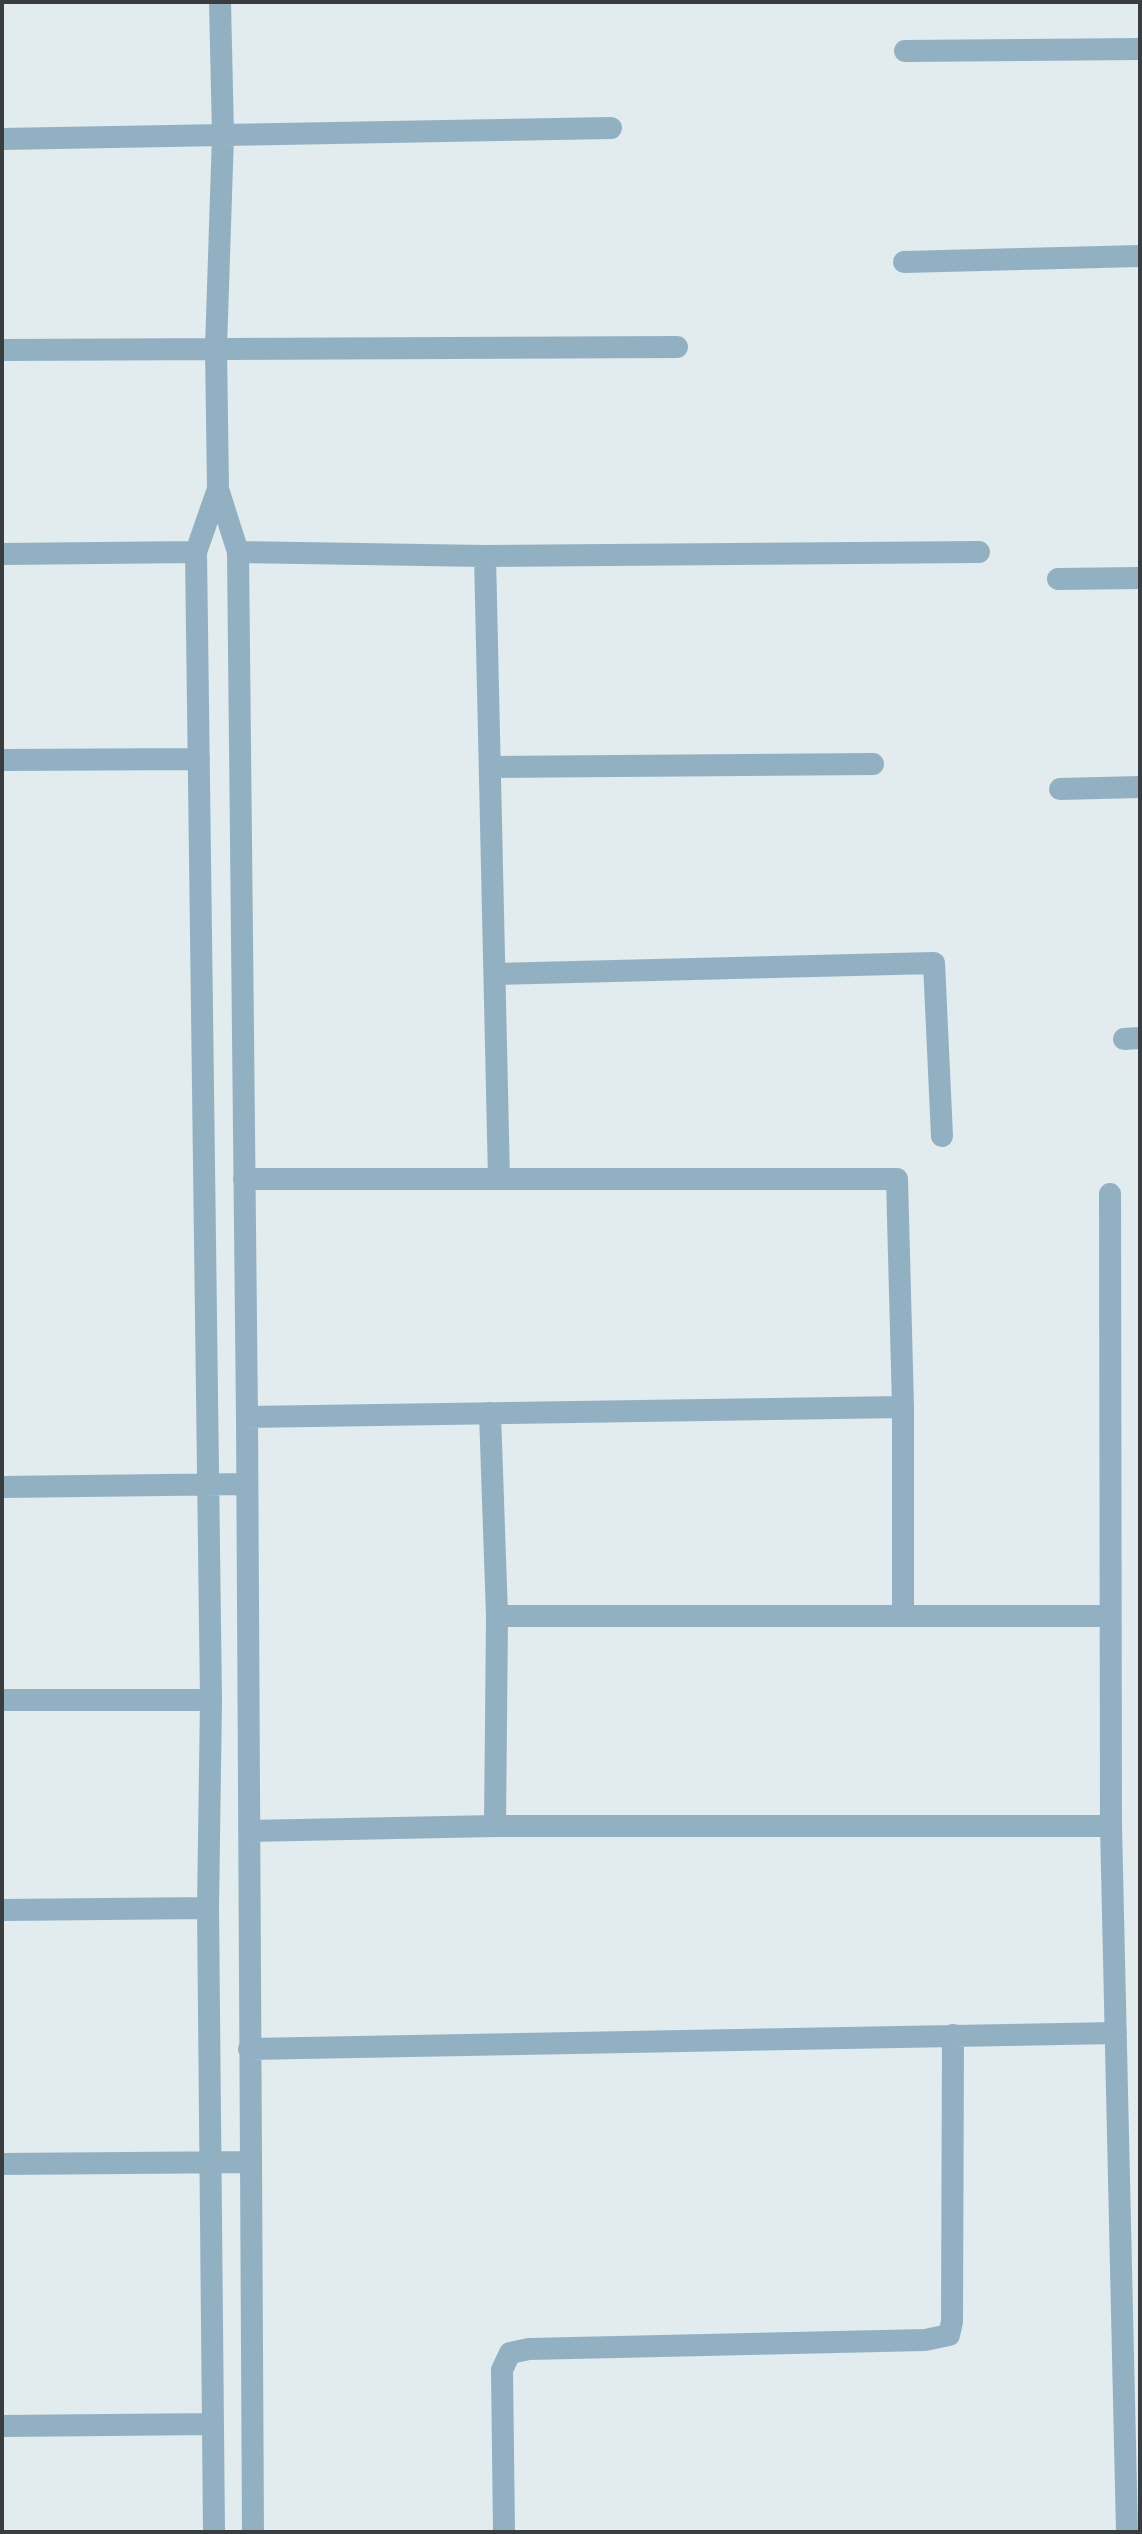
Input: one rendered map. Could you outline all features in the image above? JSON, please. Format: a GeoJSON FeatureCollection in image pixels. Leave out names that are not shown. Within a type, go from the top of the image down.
{"type":"FeatureCollection","features":[{"type":"Feature","properties":{"kind":"street"},"geometry":{"type":"LineString","coordinates":[[220,2],[223,135],[216,348],[218,489],[238,552],[247,1417],[253,2532]]}},
{"type":"Feature","properties":{"kind":"street"},"geometry":{"type":"LineString","coordinates":[[905,51],[1140,49]]}},
{"type":"Feature","properties":{"kind":"street"},"geometry":{"type":"LineString","coordinates":[[2,139],[611,128]]}},
{"type":"Feature","properties":{"kind":"street"},"geometry":{"type":"LineString","coordinates":[[904,262],[1140,256]]}},
{"type":"Feature","properties":{"kind":"street"},"geometry":{"type":"LineString","coordinates":[[2,350],[677,347]]}},
{"type":"Feature","properties":{"kind":"street"},"geometry":{"type":"LineString","coordinates":[[214,2532],[208,1908],[211,1700],[196,552],[218,489]]}},
{"type":"Feature","properties":{"kind":"street"},"geometry":{"type":"LineString","coordinates":[[2,554],[196,552]]}},
{"type":"Feature","properties":{"kind":"street"},"geometry":{"type":"LineString","coordinates":[[238,552],[485,556],[979,552]]}},
{"type":"Feature","properties":{"kind":"street"},"geometry":{"type":"LineString","coordinates":[[485,556],[499,1179]]}},
{"type":"Feature","properties":{"kind":"street"},"geometry":{"type":"LineString","coordinates":[[1058,579],[1140,578]]}},
{"type":"Feature","properties":{"kind":"street"},"geometry":{"type":"LineString","coordinates":[[2,760],[199,759]]}},
{"type":"Feature","properties":{"kind":"street"},"geometry":{"type":"LineString","coordinates":[[490,767],[873,764]]}},
{"type":"Feature","properties":{"kind":"street"},"geometry":{"type":"LineString","coordinates":[[1060,789],[1140,787]]}},
{"type":"Feature","properties":{"kind":"street"},"geometry":{"type":"LineString","coordinates":[[495,974],[934,963],[942,1136]]}},
{"type":"Feature","properties":{"kind":"street"},"geometry":{"type":"LineString","coordinates":[[244,1179],[897,1179],[903,1407],[903,1616]]}},
{"type":"Feature","properties":{"kind":"street"},"geometry":{"type":"LineString","coordinates":[[1110,1194],[1111,1826],[1127,2532]]}},
{"type":"Feature","properties":{"kind":"street"},"geometry":{"type":"LineString","coordinates":[[247,1417],[903,1407]]}},
{"type":"Feature","properties":{"kind":"street"},"geometry":{"type":"LineString","coordinates":[[490,1413],[497,1616],[495,1826]]}},
{"type":"Feature","properties":{"kind":"street"},"geometry":{"type":"LineString","coordinates":[[2,1487],[246,1484]]}},
{"type":"Feature","properties":{"kind":"street"},"geometry":{"type":"LineString","coordinates":[[497,1616],[1110,1616]]}},
{"type":"Feature","properties":{"kind":"street"},"geometry":{"type":"LineString","coordinates":[[2,1700],[211,1700]]}},
{"type":"Feature","properties":{"kind":"street"},"geometry":{"type":"LineString","coordinates":[[249,1831],[495,1826],[1111,1826]]}},
{"type":"Feature","properties":{"kind":"street"},"geometry":{"type":"LineString","coordinates":[[2,1910],[208,1908]]}},
{"type":"Feature","properties":{"kind":"street"},"geometry":{"type":"LineString","coordinates":[[249,2049],[1116,2033]]}},
{"type":"Feature","properties":{"kind":"street"},"geometry":{"type":"LineString","coordinates":[[504,2532],[502,2370],[510,2353],[529,2349],[925,2340],[949,2335],[952,2322],[953,2035]]}},
{"type":"Feature","properties":{"kind":"street"},"geometry":{"type":"LineString","coordinates":[[2,2164],[250,2162]]}},
{"type":"Feature","properties":{"kind":"street"},"geometry":{"type":"LineString","coordinates":[[2,2426],[212,2424]]}}]}
